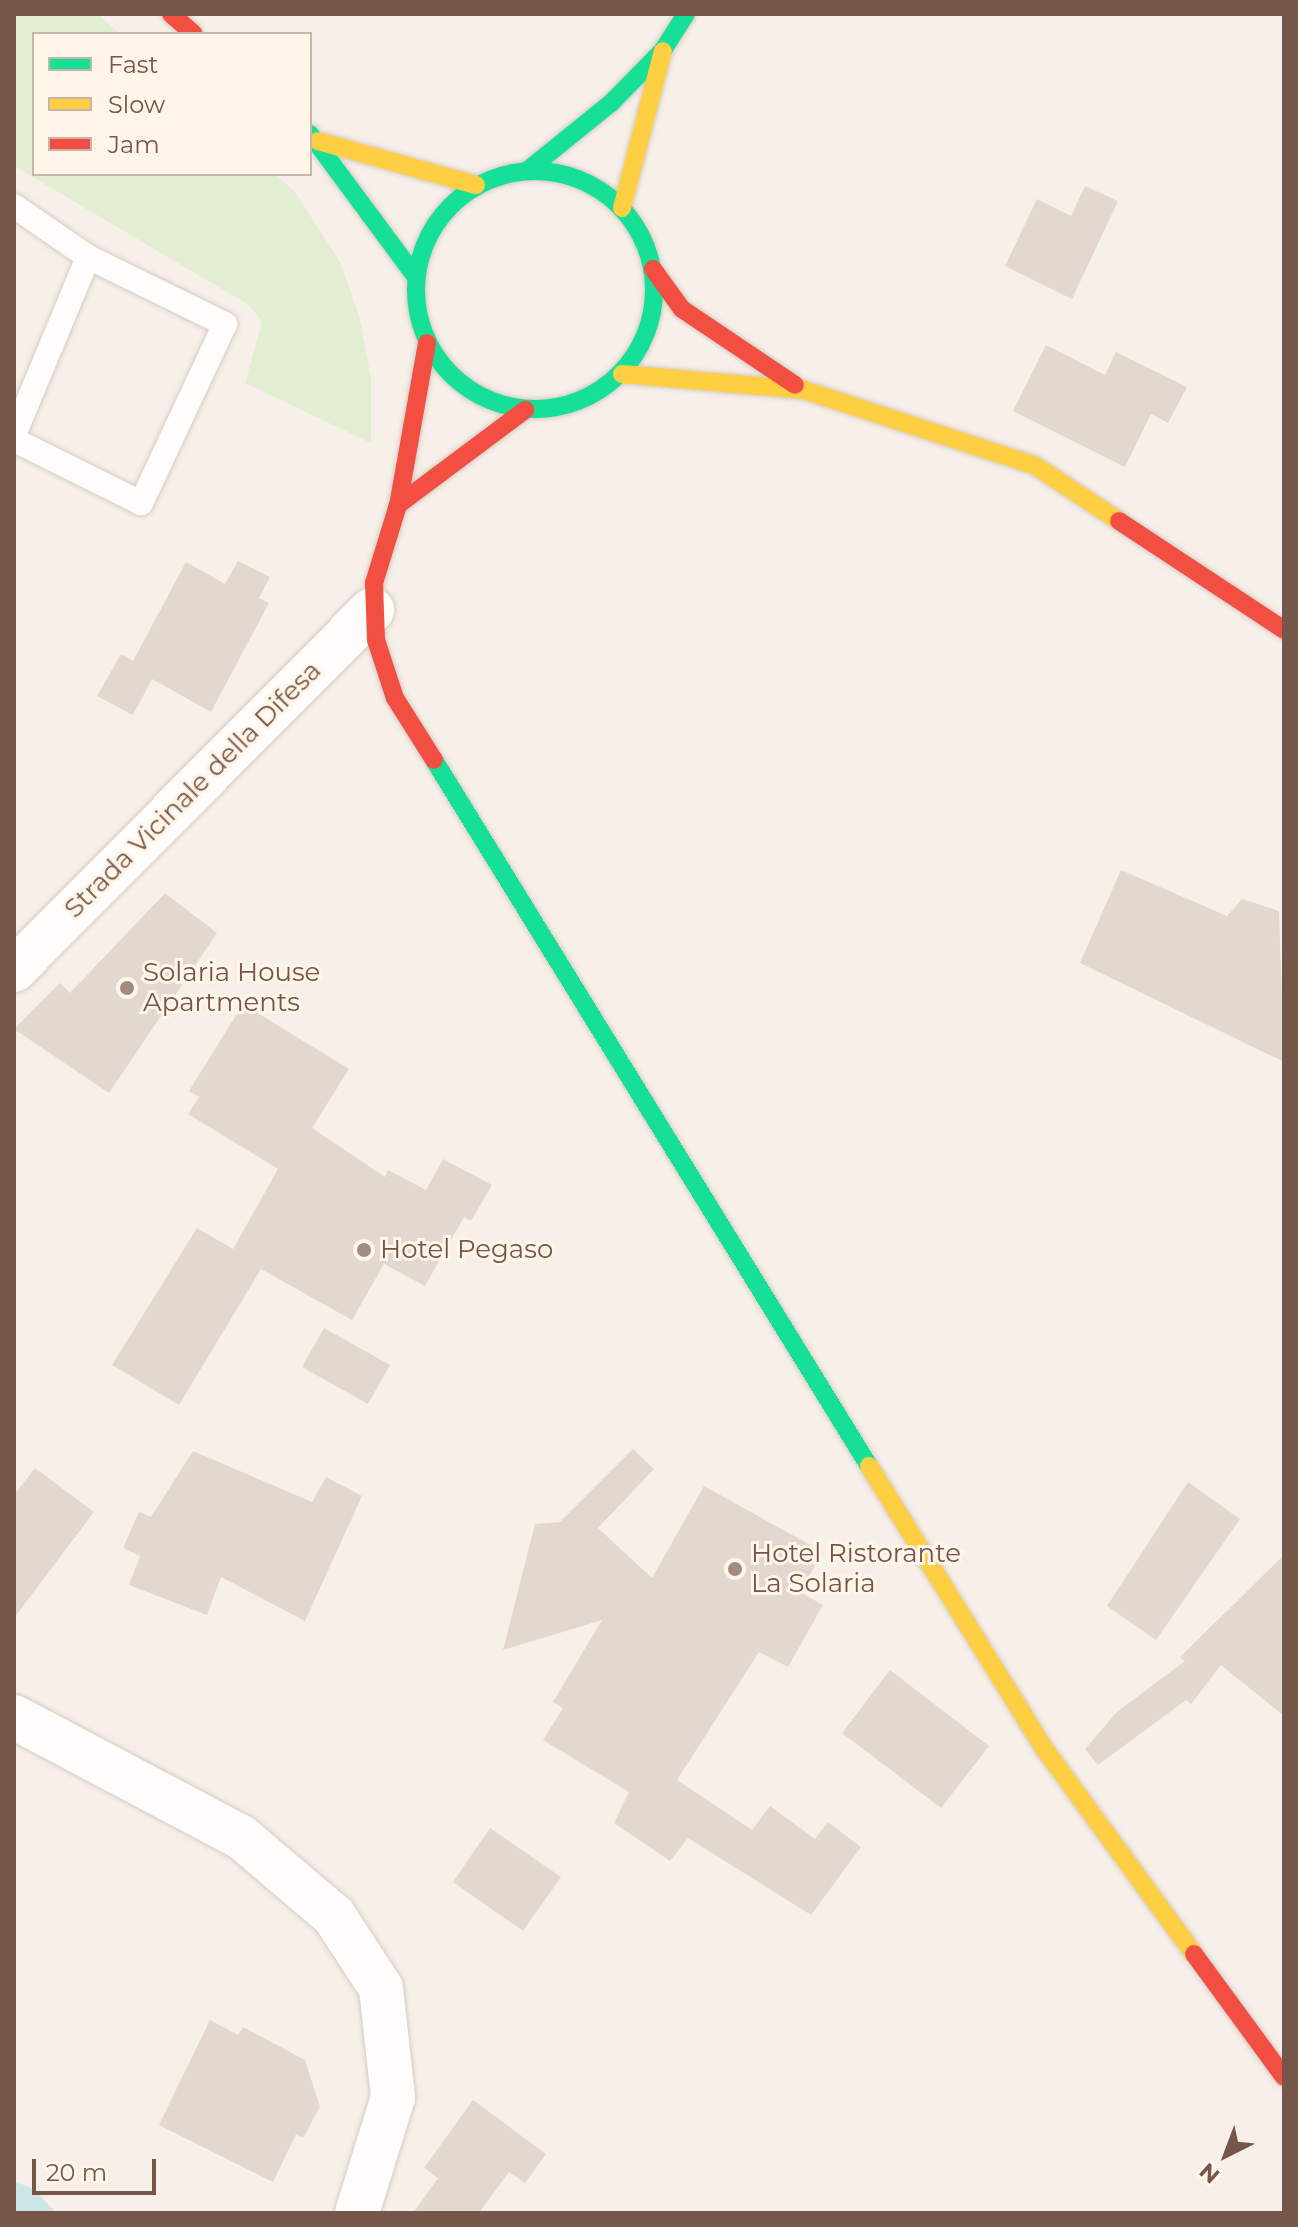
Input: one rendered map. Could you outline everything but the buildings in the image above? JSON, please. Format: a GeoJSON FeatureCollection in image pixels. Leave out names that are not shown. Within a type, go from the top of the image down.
{"type":"FeatureCollection","features":[{"type":"Feature","properties":{"kind":"main road"},"geometry":{"type":"LineString","coordinates":[[171,14],[192,32]]}},
{"type":"Feature","properties":{"kind":"main road"},"geometry":{"type":"LineString","coordinates":[[528,170],[663,50],[686,14]]}},
{"type":"Feature","properties":{"kind":"main road"},"geometry":{"type":"LineString","coordinates":[[622,208],[663,50]]}},
{"type":"Feature","properties":{"kind":"main road"},"geometry":{"type":"LineString","coordinates":[[314,137],[476,185]]}},
{"type":"Feature","properties":{"kind":"main road"},"geometry":{"type":"LineString","coordinates":[[314,137],[415,276]]}},
{"type":"Feature","properties":{"kind":"main road"},"geometry":{"type":"LineString","coordinates":[[804,390],[682,309],[653,269],[622,208],[562,173],[528,170],[476,185],[446,209],[425,240],[415,276],[427,343],[398,505],[379,557],[372,610],[384,669],[410,726],[1043,1747],[1284,2077]]}},
{"type":"Feature","properties":{"kind":"main road"},"geometry":{"type":"LineString","coordinates":[[398,505],[525,410],[594,396],[622,374],[647,331],[653,269]]}},
{"type":"Feature","properties":{"kind":"main road"},"geometry":{"type":"LineString","coordinates":[[427,343],[451,376],[473,392],[525,410]]}},
{"type":"Feature","properties":{"kind":"main road"},"geometry":{"type":"LineString","coordinates":[[622,374],[804,390],[1034,465],[1284,630]]}},
{"type":"Feature","properties":{"kind":"street","name":"Strada Vicinale della Difesa"},"geometry":{"type":"LineString","coordinates":[[14,970],[372,610]]}},
{"type":"Feature","properties":{"kind":"street"},"geometry":{"type":"LineString","coordinates":[[14,1717],[241,1837],[334,1916],[381,1988],[393,2097],[357,2213]]}},
{"type":"Feature","properties":{"kind":"lane"},"geometry":{"type":"LineString","coordinates":[[14,206],[88,257],[225,324],[141,503],[14,438],[88,257]]}},
{"type":"Feature","properties":{"kind":"green space"},"geometry":{"type":"Polygon","coordinates":[[[14,14],[98,14],[118,32],[32,32],[32,176],[277,176],[295,192],[340,262],[359,315],[371,379],[371,443],[245,383],[262,322],[249,305],[14,166],[14,14]]]}},
{"type":"Feature","properties":{"kind":"water"},"geometry":{"type":"Polygon","coordinates":[[[14,2181],[34,2189],[56,2213],[14,2213],[14,2181]]]}},
{"type":"Feature","properties":{"kind":"traffic: fast"},"geometry":{"type":"LineString","coordinates":[[528,170],[611,103],[663,50],[686,14]]}},
{"type":"Feature","properties":{"kind":"traffic: fast"},"geometry":{"type":"LineString","coordinates":[[312,137],[415,276]]}},
{"type":"Feature","properties":{"kind":"traffic: fast"},"geometry":{"type":"LineString","coordinates":[[535,171],[558,173],[581,180],[619,206],[645,244],[652,267],[654,290],[652,313],[645,336],[619,374],[581,400],[558,407],[535,409],[512,407],[489,400],[451,374],[425,336],[418,313],[416,290],[418,267],[425,244],[451,206],[489,180],[512,173],[535,171]]}},
{"type":"Feature","properties":{"kind":"traffic: fast"},"geometry":{"type":"LineString","coordinates":[[434,760],[869,1466]]}},
{"type":"Feature","properties":{"kind":"traffic: slow"},"geometry":{"type":"LineString","coordinates":[[622,208],[663,51]]}},
{"type":"Feature","properties":{"kind":"traffic: slow"},"geometry":{"type":"LineString","coordinates":[[318,141],[476,185]]}},
{"type":"Feature","properties":{"kind":"traffic: slow"},"geometry":{"type":"LineString","coordinates":[[622,374],[804,390],[1034,465],[1119,521]]}},
{"type":"Feature","properties":{"kind":"traffic: slow"},"geometry":{"type":"LineString","coordinates":[[869,1466],[1043,1747],[1194,1954]]}},
{"type":"Feature","properties":{"kind":"traffic: jam"},"geometry":{"type":"LineString","coordinates":[[171,14],[192,32]]}},
{"type":"Feature","properties":{"kind":"traffic: jam"},"geometry":{"type":"LineString","coordinates":[[653,269],[682,309],[795,385]]}},
{"type":"Feature","properties":{"kind":"traffic: jam"},"geometry":{"type":"LineString","coordinates":[[427,343],[398,505],[374,583],[376,640],[395,698],[434,760]]}},
{"type":"Feature","properties":{"kind":"traffic: jam"},"geometry":{"type":"LineString","coordinates":[[398,505],[525,410]]}},
{"type":"Feature","properties":{"kind":"traffic: jam"},"geometry":{"type":"LineString","coordinates":[[1119,521],[1284,630]]}},
{"type":"Feature","properties":{"kind":"traffic: jam"},"geometry":{"type":"LineString","coordinates":[[1194,1954],[1284,2077]]}},
{"type":"Feature","properties":{"kind":"place","name":"Solaria House Apartments"},"geometry":{"type":"Point","coordinates":[127,988]}},
{"type":"Feature","properties":{"kind":"place","name":"Hotel Pegaso"},"geometry":{"type":"Point","coordinates":[364,1250]}},
{"type":"Feature","properties":{"kind":"place","name":"Hotel Ristorante La Solaria"},"geometry":{"type":"Point","coordinates":[735,1569]}}]}
